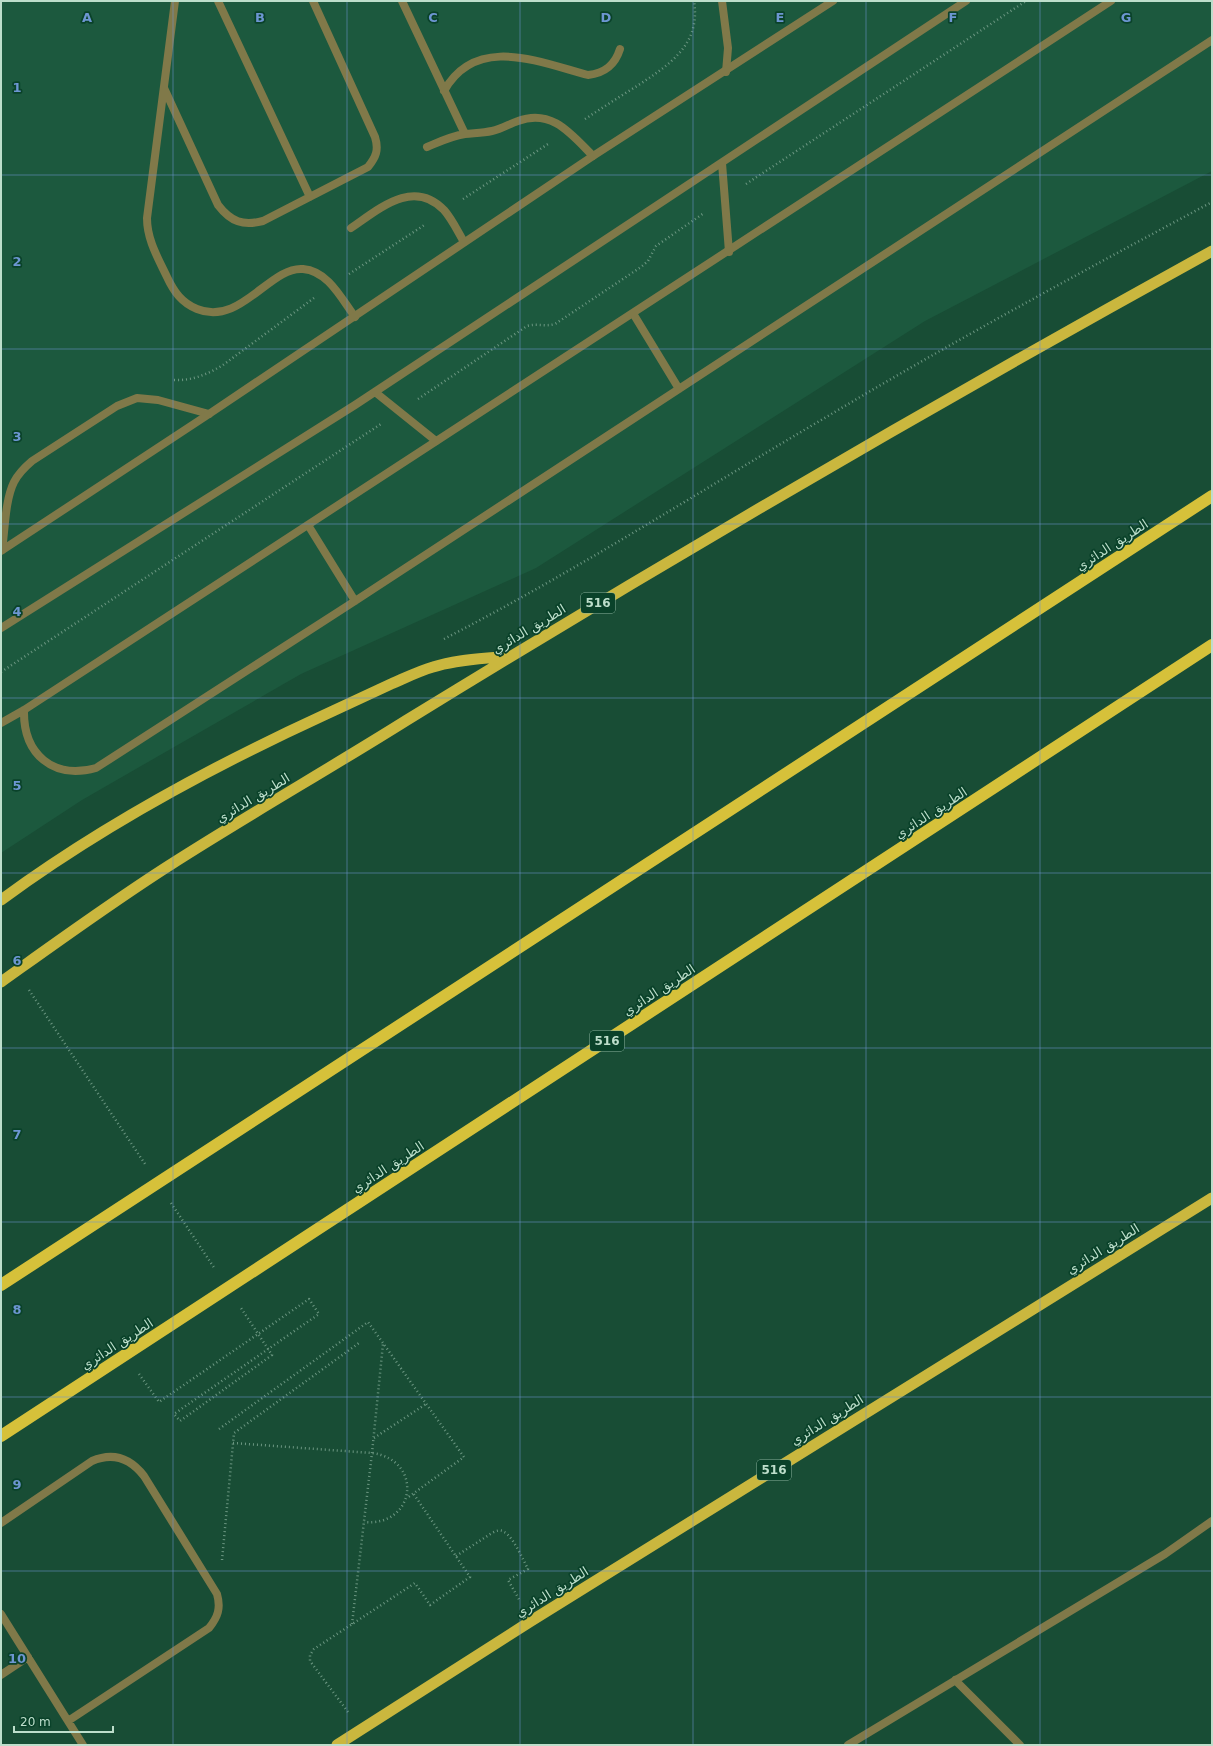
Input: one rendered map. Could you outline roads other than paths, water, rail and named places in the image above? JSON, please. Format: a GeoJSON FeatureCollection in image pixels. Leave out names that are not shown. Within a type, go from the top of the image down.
{"type":"FeatureCollection","features":[{"type":"Feature","properties":{"kind":"highway","name":"الطريق الدائري"},"geometry":{"type":"LineString","coordinates":[[1,982],[84,923],[167,867],[512,656],[806,480],[1034,350],[1212,251]]}},
{"type":"Feature","properties":{"kind":"highway","name":"الطريق الدائري"},"geometry":{"type":"LineString","coordinates":[[1,1284],[1212,496]]}},
{"type":"Feature","properties":{"kind":"highway","name":"الطريق الدائري"},"geometry":{"type":"LineString","coordinates":[[1,1436],[1212,645]]}},
{"type":"Feature","properties":{"kind":"highway"},"geometry":{"type":"LineString","coordinates":[[1,900],[25,882],[166,795],[288,731],[357,699],[432,667],[473,659],[512,656]]}},
{"type":"Feature","properties":{"kind":"highway","name":"الطريق الدائري"},"geometry":{"type":"LineString","coordinates":[[337,1745],[531,1621],[1212,1198]]}},
{"type":"Feature","properties":{"kind":"street"},"geometry":{"type":"LineString","coordinates":[[175,1],[147,230],[152,245],[170,284],[180,299],[202,311],[214,312],[226,310],[237,305],[283,274],[302,268],[315,271],[326,278],[354,316]]}},
{"type":"Feature","properties":{"kind":"street"},"geometry":{"type":"LineString","coordinates":[[218,1],[310,197]]}},
{"type":"Feature","properties":{"kind":"street"},"geometry":{"type":"LineString","coordinates":[[164,87],[218,205],[226,215],[236,221],[244,224],[254,224],[263,221],[368,167],[377,153],[377,145],[313,1]]}},
{"type":"Feature","properties":{"kind":"street"},"geometry":{"type":"LineString","coordinates":[[402,1],[465,134]]}},
{"type":"Feature","properties":{"kind":"street"},"geometry":{"type":"LineString","coordinates":[[722,1],[728,48],[726,72]]}},
{"type":"Feature","properties":{"kind":"street"},"geometry":{"type":"LineString","coordinates":[[1,550],[209,414],[593,156],[726,72],[833,1]]}},
{"type":"Feature","properties":{"kind":"street"},"geometry":{"type":"LineString","coordinates":[[1,628],[375,392],[966,1]]}},
{"type":"Feature","properties":{"kind":"street"},"geometry":{"type":"LineString","coordinates":[[1,723],[24,710],[436,441],[634,315],[1111,1]]}},
{"type":"Feature","properties":{"kind":"street"},"geometry":{"type":"LineString","coordinates":[[24,710],[23,724],[27,738],[33,750],[43,760],[55,767],[68,771],[82,772],[96,768],[355,601],[1212,40]]}},
{"type":"Feature","properties":{"kind":"street"},"geometry":{"type":"LineString","coordinates":[[444,91],[450,79],[465,67],[488,58],[510,56],[588,74],[597,74],[612,65],[618,58],[620,49]]}},
{"type":"Feature","properties":{"kind":"street"},"geometry":{"type":"LineString","coordinates":[[427,147],[446,139],[465,134],[493,131],[518,121],[540,118],[552,121],[562,126],[593,156]]}},
{"type":"Feature","properties":{"kind":"street"},"geometry":{"type":"LineString","coordinates":[[722,163],[729,252]]}},
{"type":"Feature","properties":{"kind":"street"},"geometry":{"type":"LineString","coordinates":[[351,228],[392,201],[404,197],[416,196],[428,199],[445,211],[464,242]]}},
{"type":"Feature","properties":{"kind":"street"},"geometry":{"type":"LineString","coordinates":[[634,315],[679,389]]}},
{"type":"Feature","properties":{"kind":"street"},"geometry":{"type":"LineString","coordinates":[[375,392],[436,441]]}},
{"type":"Feature","properties":{"kind":"street"},"geometry":{"type":"LineString","coordinates":[[1,550],[9,495],[13,483],[21,471],[32,461],[118,406],[137,398],[158,400],[209,414]]}},
{"type":"Feature","properties":{"kind":"street"},"geometry":{"type":"LineString","coordinates":[[308,525],[355,601]]}},
{"type":"Feature","properties":{"kind":"street"},"geometry":{"type":"LineString","coordinates":[[1,1523],[92,1461],[101,1457],[111,1456],[121,1458],[130,1462],[144,1476],[206,1574],[220,1603],[215,1620],[210,1628],[68,1721]]}},
{"type":"Feature","properties":{"kind":"street"},"geometry":{"type":"LineString","coordinates":[[848,1745],[1165,1554],[1212,1521]]}},
{"type":"Feature","properties":{"kind":"street"},"geometry":{"type":"LineString","coordinates":[[1,1614],[83,1745]]}},
{"type":"Feature","properties":{"kind":"street"},"geometry":{"type":"LineString","coordinates":[[1,1675],[28,1657]]}},
{"type":"Feature","properties":{"kind":"street"},"geometry":{"type":"LineString","coordinates":[[955,1680],[1020,1745]]}}]}
